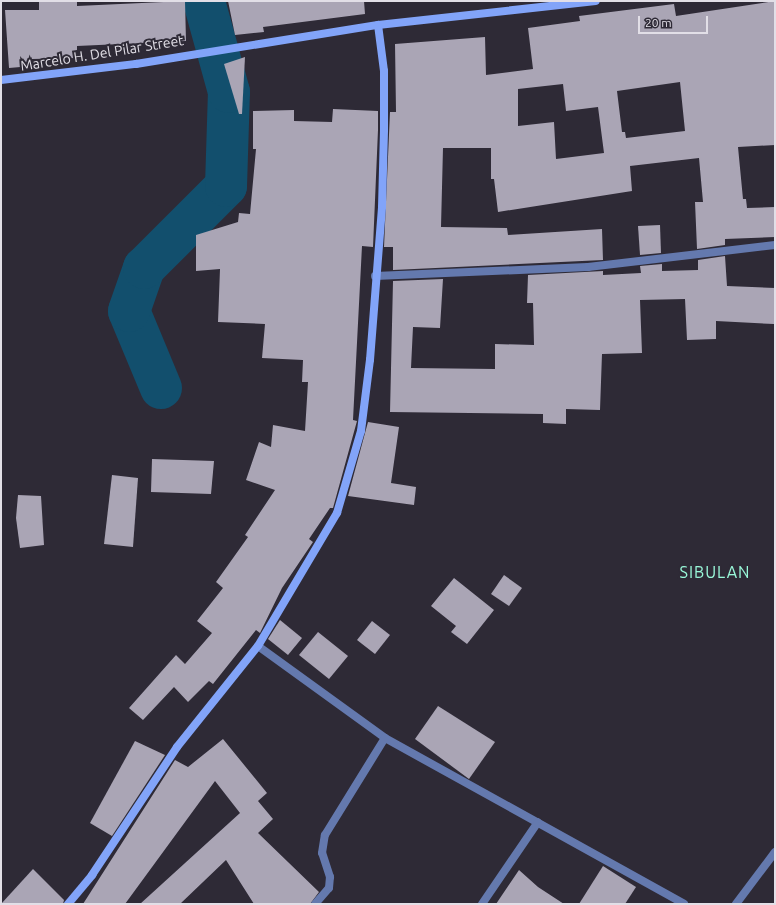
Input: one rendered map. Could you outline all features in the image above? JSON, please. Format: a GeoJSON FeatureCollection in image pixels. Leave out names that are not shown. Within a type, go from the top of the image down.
{"type":"FeatureCollection","features":[{"type":"Feature","properties":{"kind":"street","name":"Marcelo H. Del Pilar Street"},"geometry":{"type":"LineString","coordinates":[[1,80],[136,64],[206,50],[378,24],[596,1]]}},
{"type":"Feature","properties":{"kind":"street"},"geometry":{"type":"LineString","coordinates":[[68,904],[92,875],[177,747],[258,646],[337,513],[350,474],[361,431],[375,276],[384,130],[384,71],[378,24]]}},
{"type":"Feature","properties":{"kind":"street"},"geometry":{"type":"LineString","coordinates":[[375,276],[588,267],[775,245]]}},
{"type":"Feature","properties":{"kind":"street"},"geometry":{"type":"LineString","coordinates":[[258,646],[385,738],[684,904]]}},
{"type":"Feature","properties":{"kind":"street"},"geometry":{"type":"LineString","coordinates":[[315,904],[329,888],[330,877],[322,853],[325,835],[385,738]]}},
{"type":"Feature","properties":{"kind":"street"},"geometry":{"type":"LineString","coordinates":[[482,904],[538,822]]}},
{"type":"Feature","properties":{"kind":"street"},"geometry":{"type":"LineString","coordinates":[[736,904],[775,852]]}},
{"type":"Feature","properties":{"kind":"building"},"geometry":{"type":"Polygon","coordinates":[[[39,1],[77,1],[77,6],[185,1],[186,41],[77,46],[77,58],[32,59],[32,66],[9,68],[5,10],[39,10],[39,1]]]}},
{"type":"Feature","properties":{"kind":"building"},"geometry":{"type":"Polygon","coordinates":[[[228,1],[364,1],[365,14],[263,27],[264,32],[235,35],[228,1]]]}},
{"type":"Feature","properties":{"kind":"building"},"geometry":{"type":"Polygon","coordinates":[[[775,1],[775,145],[738,147],[743,199],[746,199],[747,208],[775,207],[775,237],[725,239],[725,245],[697,249],[695,202],[703,202],[699,158],[630,166],[632,191],[498,212],[494,179],[491,179],[491,148],[443,148],[441,227],[507,228],[508,235],[602,229],[603,260],[393,270],[393,247],[384,247],[390,112],[396,112],[395,44],[485,37],[486,75],[533,69],[528,28],[580,21],[579,16],[674,4],[676,16],[775,1]],[[680,82],[617,91],[622,132],[625,132],[626,138],[685,131],[680,82]],[[563,84],[518,89],[518,126],[554,122],[556,159],[604,153],[598,107],[566,111],[563,84]]]}},
{"type":"Feature","properties":{"kind":"building"},"geometry":{"type":"Polygon","coordinates":[[[245,57],[242,114],[239,114],[224,64],[245,57]]]}},
{"type":"Feature","properties":{"kind":"building"},"geometry":{"type":"Polygon","coordinates":[[[333,109],[378,111],[378,130],[373,247],[362,246],[353,420],[357,421],[333,508],[330,508],[309,539],[313,542],[282,588],[260,633],[256,630],[213,684],[209,681],[188,702],[174,687],[143,720],[129,708],[176,655],[185,664],[212,633],[197,621],[223,588],[216,582],[248,537],[245,535],[275,490],[246,480],[259,442],[271,447],[273,425],[305,431],[308,382],[302,382],[303,360],[262,358],[265,324],[218,322],[220,269],[196,271],[196,235],[238,222],[239,213],[250,214],[256,149],[253,149],[253,111],[294,110],[294,121],[332,122],[333,109]]]}},
{"type":"Feature","properties":{"kind":"building"},"geometry":{"type":"Polygon","coordinates":[[[660,225],[661,253],[640,255],[638,226],[660,225]]]}},
{"type":"Feature","properties":{"kind":"building"},"geometry":{"type":"Polygon","coordinates":[[[725,256],[727,286],[775,288],[774,324],[716,321],[716,339],[687,340],[685,299],[640,300],[642,353],[602,354],[600,410],[566,409],[566,424],[543,423],[543,414],[390,412],[393,281],[443,279],[440,328],[413,327],[411,368],[495,369],[495,344],[534,345],[533,303],[527,303],[528,275],[603,271],[603,275],[641,273],[640,266],[662,264],[662,271],[698,270],[698,260],[725,256]]]}},
{"type":"Feature","properties":{"kind":"building"},"geometry":{"type":"Polygon","coordinates":[[[368,422],[399,427],[391,483],[416,487],[414,505],[348,496],[368,422]]]}},
{"type":"Feature","properties":{"kind":"building"},"geometry":{"type":"Polygon","coordinates":[[[152,459],[214,461],[211,494],[151,492],[152,459]]]}},
{"type":"Feature","properties":{"kind":"building"},"geometry":{"type":"Polygon","coordinates":[[[112,475],[138,478],[133,547],[104,544],[112,475]]]}},
{"type":"Feature","properties":{"kind":"building"},"geometry":{"type":"Polygon","coordinates":[[[18,495],[41,496],[44,545],[20,548],[16,518],[18,495]]]}},
{"type":"Feature","properties":{"kind":"building"},"geometry":{"type":"Polygon","coordinates":[[[504,575],[522,588],[509,606],[491,594],[504,575]]]}},
{"type":"Feature","properties":{"kind":"building"},"geometry":{"type":"Polygon","coordinates":[[[454,578],[494,610],[467,644],[451,632],[456,626],[431,606],[454,578]]]}},
{"type":"Feature","properties":{"kind":"building"},"geometry":{"type":"Polygon","coordinates":[[[280,620],[302,638],[288,655],[268,639],[280,620]]]}},
{"type":"Feature","properties":{"kind":"building"},"geometry":{"type":"Polygon","coordinates":[[[372,621],[390,635],[375,654],[357,640],[372,621]]]}},
{"type":"Feature","properties":{"kind":"building"},"geometry":{"type":"Polygon","coordinates":[[[318,632],[348,656],[329,679],[299,655],[318,632]]]}},
{"type":"Feature","properties":{"kind":"building"},"geometry":{"type":"Polygon","coordinates":[[[438,706],[495,742],[469,779],[415,739],[438,706]]]}},
{"type":"Feature","properties":{"kind":"building"},"geometry":{"type":"Polygon","coordinates":[[[223,739],[267,793],[258,801],[273,819],[258,833],[319,892],[310,904],[254,904],[226,860],[180,904],[140,904],[240,813],[215,781],[125,904],[83,904],[175,760],[188,767],[223,739]]]}},
{"type":"Feature","properties":{"kind":"building"},"geometry":{"type":"Polygon","coordinates":[[[135,741],[165,755],[112,836],[90,823],[135,741]]]}},
{"type":"Feature","properties":{"kind":"building"},"geometry":{"type":"Polygon","coordinates":[[[603,866],[636,887],[625,904],[579,904],[603,866]]]}},
{"type":"Feature","properties":{"kind":"building"},"geometry":{"type":"Polygon","coordinates":[[[33,869],[64,900],[63,904],[1,904],[33,869]]]}},
{"type":"Feature","properties":{"kind":"building"},"geometry":{"type":"Polygon","coordinates":[[[519,870],[538,887],[564,904],[496,904],[519,870]]]}},
{"type":"Feature","properties":{"kind":"waterway"},"geometry":{"type":"LineString","coordinates":[[161,388],[129,311],[144,268],[226,186],[229,92],[204,1]]}},
{"type":"Feature","properties":{"kind":"district","name":"SIBULAN"},"geometry":{"type":"Point","coordinates":[715,572]}}]}
